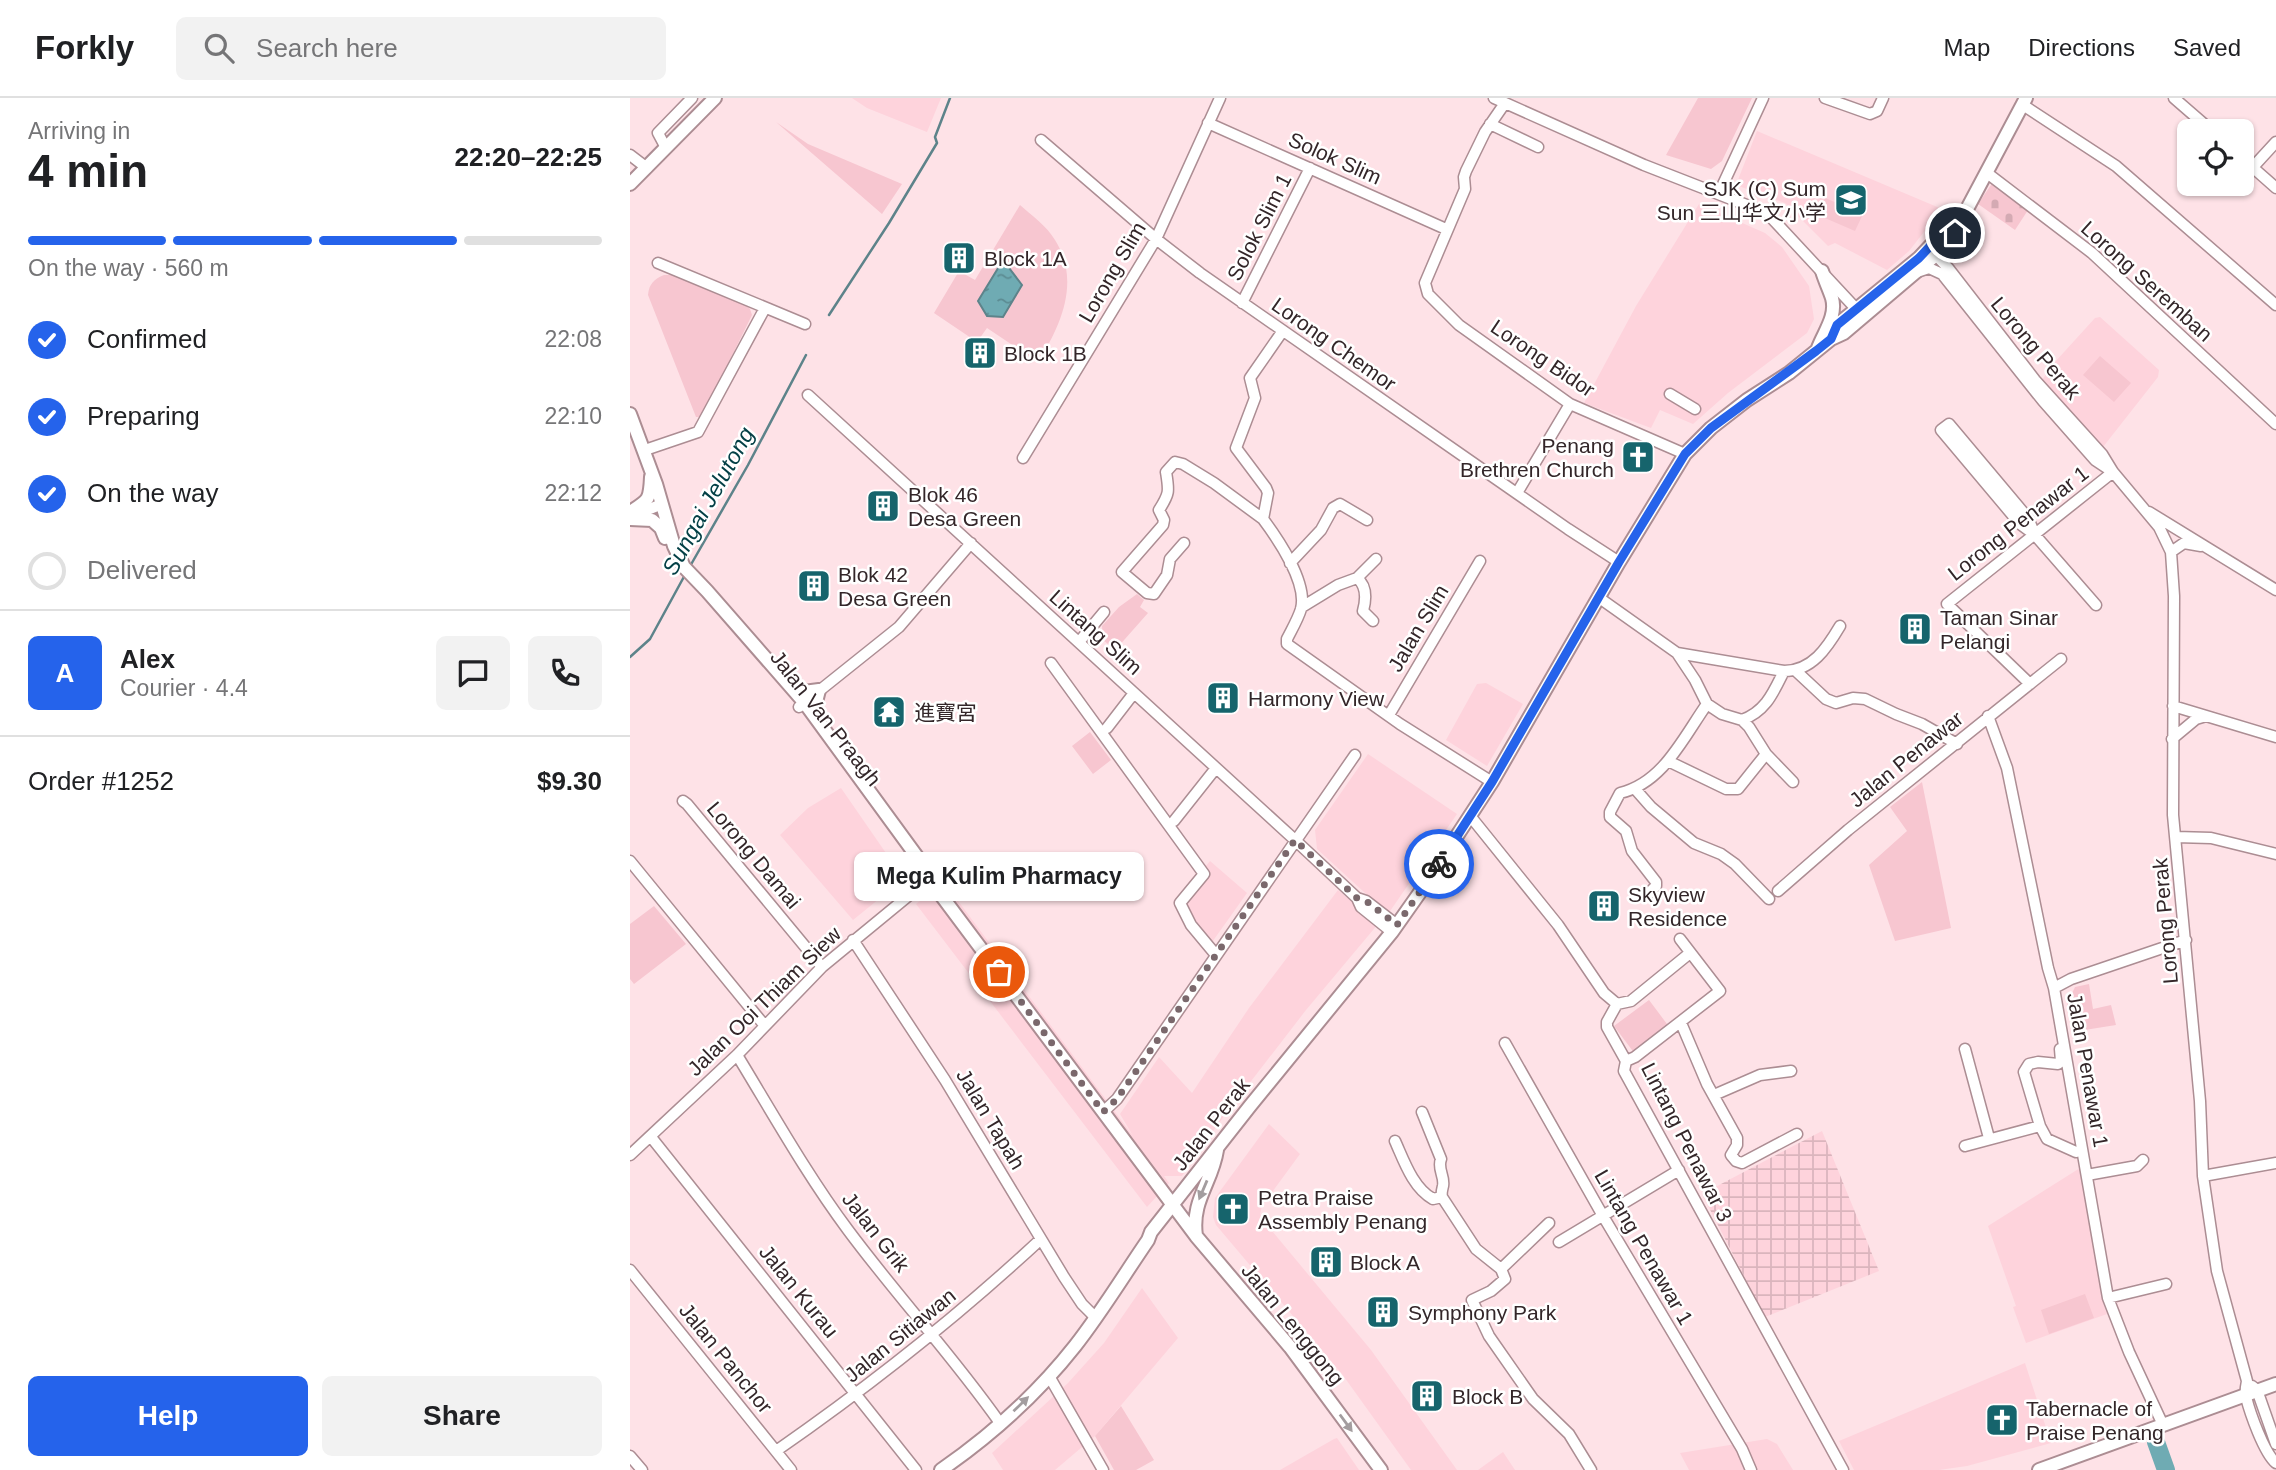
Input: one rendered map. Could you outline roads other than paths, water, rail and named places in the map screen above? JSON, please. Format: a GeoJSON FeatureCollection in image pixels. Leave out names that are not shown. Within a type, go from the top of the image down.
{"type":"FeatureCollection","features":[{"type":"Feature","properties":{"kind":"main road"},"geometry":{"type":"LineString","coordinates":[[630,184],[715,98]]}},
{"type":"Feature","properties":{"kind":"main road","name":"Jalan Perak"},"geometry":{"type":"LineString","coordinates":[[946,1468],[1000,1423],[1049,1376],[1075,1346],[1151,1232],[1175,1209],[1218,1146],[1394,928],[1471,817],[1598,597],[1685,454],[1711,428],[1831,339],[1837,325],[1860,313],[1917,272],[1948,227],[1957,222],[1967,209],[2024,101]]}},
{"type":"Feature","properties":{"kind":"main road","name":"Jalan Perak"},"geometry":{"type":"LineString","coordinates":[[1860,313],[1932,252]]}},
{"type":"Feature","properties":{"kind":"main road"},"geometry":{"type":"LineString","coordinates":[[1816,351],[1833,312],[1831,295],[1825,285],[1822,271]]}},
{"type":"Feature","properties":{"kind":"main road","name":"Jalan Van Praagh"},"geometry":{"type":"LineString","coordinates":[[630,414],[686,570],[701,594],[818,719],[926,869],[929,879],[1175,1209]]}},
{"type":"Feature","properties":{"kind":"main road"},"geometry":{"type":"LineString","coordinates":[[630,512],[646,503],[649,498],[651,468]]}},
{"type":"Feature","properties":{"kind":"main road"},"geometry":{"type":"LineString","coordinates":[[630,518],[658,523],[669,548],[686,570]]}},
{"type":"Feature","properties":{"kind":"main road","name":"Jalan Van Praagh"},"geometry":{"type":"LineString","coordinates":[[686,570],[792,688],[919,874],[929,879]]}},
{"type":"Feature","properties":{"kind":"main road"},"geometry":{"type":"LineString","coordinates":[[792,688],[804,692],[819,690],[815,706],[818,719]]}},
{"type":"Feature","properties":{"kind":"main road"},"geometry":{"type":"LineString","coordinates":[[1196,1236],[1196,1205],[1215,1161],[1218,1146]]}},
{"type":"Feature","properties":{"kind":"main road","name":"Jalan Lenggong"},"geometry":{"type":"LineString","coordinates":[[1175,1209],[1290,1347],[1381,1470]]}},
{"type":"Feature","properties":{"kind":"main road"},"geometry":{"type":"LineString","coordinates":[[2039,1470],[2067,1466],[2250,1389],[2276,1384]]}},
{"type":"Feature","properties":{"kind":"street"},"geometry":{"type":"LineString","coordinates":[[666,148],[658,133],[692,98]]}},
{"type":"Feature","properties":{"kind":"street","name":"Lorong Slim"},"geometry":{"type":"LineString","coordinates":[[1023,458],[1156,239],[1220,98]]}},
{"type":"Feature","properties":{"kind":"street"},"geometry":{"type":"LineString","coordinates":[[1494,98],[1644,165],[1766,213],[1860,313]]}},
{"type":"Feature","properties":{"kind":"street"},"geometry":{"type":"LineString","coordinates":[[1719,194],[1763,98]]}},
{"type":"Feature","properties":{"kind":"street"},"geometry":{"type":"LineString","coordinates":[[1825,98],[1870,114],[1877,111],[1883,98]]}},
{"type":"Feature","properties":{"kind":"street"},"geometry":{"type":"LineString","coordinates":[[2174,98],[2198,119]]}},
{"type":"Feature","properties":{"kind":"street"},"geometry":{"type":"LineString","coordinates":[[2024,101],[2116,166],[2276,304]]}},
{"type":"Feature","properties":{"kind":"street"},"geometry":{"type":"LineString","coordinates":[[1446,229],[1465,189],[1466,171],[1490,124],[1505,103]]}},
{"type":"Feature","properties":{"kind":"street","name":"Solok Slim"},"geometry":{"type":"LineString","coordinates":[[1208,123],[1446,229]]}},
{"type":"Feature","properties":{"kind":"street"},"geometry":{"type":"LineString","coordinates":[[1490,124],[1538,148]]}},
{"type":"Feature","properties":{"kind":"street","name":"Lorong Chemor"},"geometry":{"type":"LineString","coordinates":[[1041,140],[1156,239],[1242,303],[1567,529],[1619,562]]}},
{"type":"Feature","properties":{"kind":"street"},"geometry":{"type":"LineString","coordinates":[[2254,166],[2276,142]]}},
{"type":"Feature","properties":{"kind":"street"},"geometry":{"type":"LineString","coordinates":[[630,155],[647,168]]}},
{"type":"Feature","properties":{"kind":"street","name":"Solok Slim 1"},"geometry":{"type":"LineString","coordinates":[[1242,303],[1310,168]]}},
{"type":"Feature","properties":{"kind":"street"},"geometry":{"type":"LineString","coordinates":[[2254,168],[2276,188]]}},
{"type":"Feature","properties":{"kind":"street","name":"Lorong Seremban"},"geometry":{"type":"LineString","coordinates":[[1987,173],[2092,253],[2276,424]]}},
{"type":"Feature","properties":{"kind":"street","name":"Lorong Bidor"},"geometry":{"type":"LineString","coordinates":[[1446,229],[1425,283],[1428,294],[1459,325],[1570,404],[1685,454]]}},
{"type":"Feature","properties":{"kind":"street","name":"Lorong Perak"},"geometry":{"type":"LineString","coordinates":[[1932,252],[2035,380],[2102,454],[2113,472],[2159,527],[2171,552],[2174,596],[2173,815],[2200,1101],[2203,1176],[2217,1271],[2250,1389]]}},
{"type":"Feature","properties":{"kind":"street"},"geometry":{"type":"LineString","coordinates":[[658,263],[805,324]]}},
{"type":"Feature","properties":{"kind":"street","name":"Lorong Perak"},"geometry":{"type":"LineString","coordinates":[[1917,272],[1929,268],[1942,274],[2043,401],[2095,460],[2113,472]]}},
{"type":"Feature","properties":{"kind":"street"},"geometry":{"type":"LineString","coordinates":[[645,450],[698,432],[765,308]]}},
{"type":"Feature","properties":{"kind":"street"},"geometry":{"type":"LineString","coordinates":[[1263,519],[1268,493],[1236,448],[1255,398],[1250,378],[1282,332]]}},
{"type":"Feature","properties":{"kind":"street"},"geometry":{"type":"LineString","coordinates":[[1670,394],[1695,409]]}},
{"type":"Feature","properties":{"kind":"street","name":"Lintang Slim"},"geometry":{"type":"LineString","coordinates":[[808,395],[1295,840],[1357,898],[1362,906],[1394,928]]}},
{"type":"Feature","properties":{"kind":"street"},"geometry":{"type":"LineString","coordinates":[[1517,493],[1570,404]]}},
{"type":"Feature","properties":{"kind":"street"},"geometry":{"type":"LineString","coordinates":[[2035,535],[2028,519],[1949,424],[1941,430],[2020,524],[2035,535],[2096,605]]}},
{"type":"Feature","properties":{"kind":"street"},"geometry":{"type":"LineString","coordinates":[[1184,542],[1170,559],[1167,575],[1154,594],[1147,593],[1122,572],[1163,525],[1164,520],[1159,510],[1170,486],[1166,472],[1175,462],[1184,464],[1214,483],[1263,519],[1300,585],[1302,607],[1287,643],[1400,724],[1492,782]]}},
{"type":"Feature","properties":{"kind":"street","name":"Lorong Penawar 1"},"geometry":{"type":"LineString","coordinates":[[2030,684],[1947,604],[2113,472]]}},
{"type":"Feature","properties":{"kind":"street"},"geometry":{"type":"LineString","coordinates":[[630,518],[662,504]]}},
{"type":"Feature","properties":{"kind":"street"},"geometry":{"type":"LineString","coordinates":[[1290,563],[1321,530],[1333,508],[1340,504],[1367,520]]}},
{"type":"Feature","properties":{"kind":"street"},"geometry":{"type":"LineString","coordinates":[[2146,510],[2276,590]]}},
{"type":"Feature","properties":{"kind":"street"},"geometry":{"type":"LineString","coordinates":[[802,704],[899,627],[971,543]]}},
{"type":"Feature","properties":{"kind":"street"},"geometry":{"type":"LineString","coordinates":[[2171,552],[2184,543],[2204,547]]}},
{"type":"Feature","properties":{"kind":"street"},"geometry":{"type":"LineString","coordinates":[[1302,607],[1338,585],[1357,578],[1376,559]]}},
{"type":"Feature","properties":{"kind":"street","name":"Jalan Slim"},"geometry":{"type":"LineString","coordinates":[[1390,715],[1480,561]]}},
{"type":"Feature","properties":{"kind":"street"},"geometry":{"type":"LineString","coordinates":[[1357,578],[1361,581],[1365,594],[1363,611],[1373,621]]}},
{"type":"Feature","properties":{"kind":"street"},"geometry":{"type":"LineString","coordinates":[[1598,597],[1677,653],[1707,704],[1722,714],[1742,720],[1766,754],[1793,782]]}},
{"type":"Feature","properties":{"kind":"street"},"geometry":{"type":"LineString","coordinates":[[1079,642],[1104,612]]}},
{"type":"Feature","properties":{"kind":"street"},"geometry":{"type":"LineString","coordinates":[[1677,653],[1796,671],[1826,649],[1840,626]]}},
{"type":"Feature","properties":{"kind":"street","name":"Jalan Penawar"},"geometry":{"type":"LineString","coordinates":[[1779,891],[1848,830],[2061,659]]}},
{"type":"Feature","properties":{"kind":"street"},"geometry":{"type":"LineString","coordinates":[[1051,663],[1204,874],[1182,899],[1181,907],[1191,925],[1216,956]]}},
{"type":"Feature","properties":{"kind":"street"},"geometry":{"type":"LineString","coordinates":[[1742,720],[1761,711],[1784,671]]}},
{"type":"Feature","properties":{"kind":"street"},"geometry":{"type":"LineString","coordinates":[[1796,671],[1826,699],[1836,703],[1853,698],[1865,699],[1922,724],[1957,744]]}},
{"type":"Feature","properties":{"kind":"street"},"geometry":{"type":"LineString","coordinates":[[1107,728],[1135,693]]}},
{"type":"Feature","properties":{"kind":"street"},"geometry":{"type":"LineString","coordinates":[[1645,897],[1657,886],[1656,882],[1632,851],[1626,831],[1609,815],[1620,793],[1636,790],[1649,782],[1668,761],[1707,704]]}},
{"type":"Feature","properties":{"kind":"street"},"geometry":{"type":"LineString","coordinates":[[2173,706],[2276,737]]}},
{"type":"Feature","properties":{"kind":"street","name":"Jalan Penawar 1"},"geometry":{"type":"LineString","coordinates":[[1988,716],[2007,768],[2054,988],[2108,1298],[2129,1352],[2163,1425]]}},
{"type":"Feature","properties":{"kind":"street"},"geometry":{"type":"LineString","coordinates":[[2172,740],[2196,719],[2206,716]]}},
{"type":"Feature","properties":{"kind":"street"},"geometry":{"type":"LineString","coordinates":[[1668,761],[1726,789],[1738,789],[1766,754]]}},
{"type":"Feature","properties":{"kind":"street"},"geometry":{"type":"LineString","coordinates":[[1103,1112],[1117,1099],[1355,755]]}},
{"type":"Feature","properties":{"kind":"street"},"geometry":{"type":"LineString","coordinates":[[1174,821],[1216,768]]}},
{"type":"Feature","properties":{"kind":"street"},"geometry":{"type":"LineString","coordinates":[[1636,790],[1651,807],[1694,842],[1721,854],[1735,864],[1769,899]]}},
{"type":"Feature","properties":{"kind":"street","name":"Lorong Damai"},"geometry":{"type":"LineString","coordinates":[[682,801],[822,967]]}},
{"type":"Feature","properties":{"kind":"street"},"geometry":{"type":"LineString","coordinates":[[1471,817],[1538,898],[1610,1000],[1617,1004],[1631,1001],[1690,953]]}},
{"type":"Feature","properties":{"kind":"street"},"geometry":{"type":"LineString","coordinates":[[2176,836],[2211,838],[2276,854]]}},
{"type":"Feature","properties":{"kind":"street"},"geometry":{"type":"LineString","coordinates":[[630,861],[765,1026]]}},
{"type":"Feature","properties":{"kind":"street","name":"Jalan Ooi Thiam Siew"},"geometry":{"type":"LineString","coordinates":[[630,1155],[737,1055],[822,967],[929,879]]}},
{"type":"Feature","properties":{"kind":"street","name":"Jalan Tapah"},"geometry":{"type":"LineString","coordinates":[[853,940],[945,1080],[1082,1304],[1095,1317]]}},
{"type":"Feature","properties":{"kind":"street"},"geometry":{"type":"LineString","coordinates":[[1626,1061],[1681,1023],[1720,991],[1680,940]]}},
{"type":"Feature","properties":{"kind":"street"},"geometry":{"type":"LineString","coordinates":[[2077,1152],[2049,1142],[2040,1126],[2025,1072],[2029,1064],[2058,1064],[2061,1061],[2050,995],[2054,988],[2071,979],[2186,940]]}},
{"type":"Feature","properties":{"kind":"street","name":"Lintang Penawar 3"},"geometry":{"type":"LineString","coordinates":[[1617,1004],[1607,1027],[1626,1061],[1624,1071],[1843,1470]]}},
{"type":"Feature","properties":{"kind":"street"},"geometry":{"type":"LineString","coordinates":[[1681,1023],[1738,1142],[1731,1152],[1735,1161],[1741,1163],[1797,1134]]}},
{"type":"Feature","properties":{"kind":"street","name":"Lintang Penawar 1"},"geometry":{"type":"LineString","coordinates":[[1504,1043],[1742,1449],[1751,1470]]}},
{"type":"Feature","properties":{"kind":"street"},"geometry":{"type":"LineString","coordinates":[[1965,1049],[1989,1138]]}},
{"type":"Feature","properties":{"kind":"street","name":"Jalan Grik"},"geometry":{"type":"LineString","coordinates":[[737,1055],[821,1193],[850,1233],[965,1373],[1000,1423]]}},
{"type":"Feature","properties":{"kind":"street"},"geometry":{"type":"LineString","coordinates":[[1714,1095],[1759,1075],[1791,1071]]}},
{"type":"Feature","properties":{"kind":"street"},"geometry":{"type":"LineString","coordinates":[[1422,1112],[1441,1160],[1438,1166],[1444,1184],[1440,1191],[1442,1197],[1476,1249],[1501,1269],[1506,1279],[1492,1291],[1472,1300],[1479,1315],[1489,1336],[1533,1399],[1569,1434],[1591,1470]]}},
{"type":"Feature","properties":{"kind":"street"},"geometry":{"type":"LineString","coordinates":[[1965,1146],[2040,1126]]}},
{"type":"Feature","properties":{"kind":"street","name":"Jalan Kurau"},"geometry":{"type":"LineString","coordinates":[[651,1137],[916,1470]]}},
{"type":"Feature","properties":{"kind":"street"},"geometry":{"type":"LineString","coordinates":[[1395,1141],[1410,1174],[1424,1193],[1433,1199],[1442,1197]]}},
{"type":"Feature","properties":{"kind":"street"},"geometry":{"type":"LineString","coordinates":[[2087,1175],[2137,1166],[2143,1160]]}},
{"type":"Feature","properties":{"kind":"street"},"geometry":{"type":"LineString","coordinates":[[2203,1176],[2276,1163]]}},
{"type":"Feature","properties":{"kind":"street"},"geometry":{"type":"LineString","coordinates":[[1559,1242],[1679,1170]]}},
{"type":"Feature","properties":{"kind":"street"},"geometry":{"type":"LineString","coordinates":[[1501,1269],[1549,1223]]}},
{"type":"Feature","properties":{"kind":"street","name":"Jalan Sitiawan"},"geometry":{"type":"LineString","coordinates":[[776,1451],[857,1395],[933,1335],[1041,1239]]}},
{"type":"Feature","properties":{"kind":"street","name":"Jalan Panchor"},"geometry":{"type":"LineString","coordinates":[[630,1270],[792,1470]]}},
{"type":"Feature","properties":{"kind":"street"},"geometry":{"type":"LineString","coordinates":[[2108,1298],[2166,1284]]}},
{"type":"Feature","properties":{"kind":"street"},"geometry":{"type":"LineString","coordinates":[[1049,1376],[1103,1470]]}},
{"type":"Feature","properties":{"kind":"street"},"geometry":{"type":"LineString","coordinates":[[2250,1389],[2271,1417],[2276,1444]]}},
{"type":"Feature","properties":{"kind":"street"},"geometry":{"type":"LineString","coordinates":[[2250,1389],[2261,1437],[2271,1459],[2276,1463]]}},
{"type":"Feature","properties":{"kind":"street"},"geometry":{"type":"LineString","coordinates":[[630,1456],[642,1470]]}},
{"type":"Feature","properties":{"kind":"water"},"geometry":{"type":"Polygon","coordinates":[[[1003,260],[1022,285],[1003,317],[987,316],[978,301],[1003,260]]]}},
{"type":"Feature","properties":{"kind":"waterway","name":"Sungai Jelutong"},"geometry":{"type":"LineString","coordinates":[[829,315],[937,143],[935,137],[950,98]]}},
{"type":"Feature","properties":{"kind":"waterway","name":"Sungai Jelutong"},"geometry":{"type":"LineString","coordinates":[[689,568],[748,465],[806,355]]}},
{"type":"Feature","properties":{"kind":"waterway","name":"Sungai Jelutong"},"geometry":{"type":"LineString","coordinates":[[630,657],[650,639],[686,573]]}},
{"type":"Feature","properties":{"kind":"waterway"},"geometry":{"type":"LineString","coordinates":[[2156,1442],[2166,1470]]}},
{"type":"Feature","properties":{"kind":"place","name":"SJK (C) Sum Sun 三山华文小学"},"geometry":{"type":"Point","coordinates":[1851,200]}},
{"type":"Feature","properties":{"kind":"place","name":"Block 1A"},"geometry":{"type":"Point","coordinates":[959,258]}},
{"type":"Feature","properties":{"kind":"place","name":"Block 1B"},"geometry":{"type":"Point","coordinates":[980,353]}},
{"type":"Feature","properties":{"kind":"place","name":"Penang Brethren Church"},"geometry":{"type":"Point","coordinates":[1638,457]}},
{"type":"Feature","properties":{"kind":"place","name":"Blok 46 Desa Green"},"geometry":{"type":"Point","coordinates":[883,506]}},
{"type":"Feature","properties":{"kind":"place","name":"Blok 42 Desa Green"},"geometry":{"type":"Point","coordinates":[814,586]}},
{"type":"Feature","properties":{"kind":"place","name":"Taman Sinar Pelangi"},"geometry":{"type":"Point","coordinates":[1915,629]}},
{"type":"Feature","properties":{"kind":"place","name":"Harmony View"},"geometry":{"type":"Point","coordinates":[1223,698]}},
{"type":"Feature","properties":{"kind":"place","name":"進寶宮"},"geometry":{"type":"Point","coordinates":[889,712]}},
{"type":"Feature","properties":{"kind":"place","name":"Skyview Residence"},"geometry":{"type":"Point","coordinates":[1604,906]}},
{"type":"Feature","properties":{"kind":"place","name":"Mega Kulim Pharmacy"},"geometry":{"type":"Point","coordinates":[999,972]}},
{"type":"Feature","properties":{"kind":"place","name":"Petra Praise Assembly Penang"},"geometry":{"type":"Point","coordinates":[1233,1209]}},
{"type":"Feature","properties":{"kind":"place","name":"Block A"},"geometry":{"type":"Point","coordinates":[1326,1262]}},
{"type":"Feature","properties":{"kind":"place","name":"Symphony Park"},"geometry":{"type":"Point","coordinates":[1383,1312]}},
{"type":"Feature","properties":{"kind":"place","name":"Block B"},"geometry":{"type":"Point","coordinates":[1427,1396]}},
{"type":"Feature","properties":{"kind":"place","name":"Tabernacle of Praise Penang"},"geometry":{"type":"Point","coordinates":[2002,1420]}}]}
